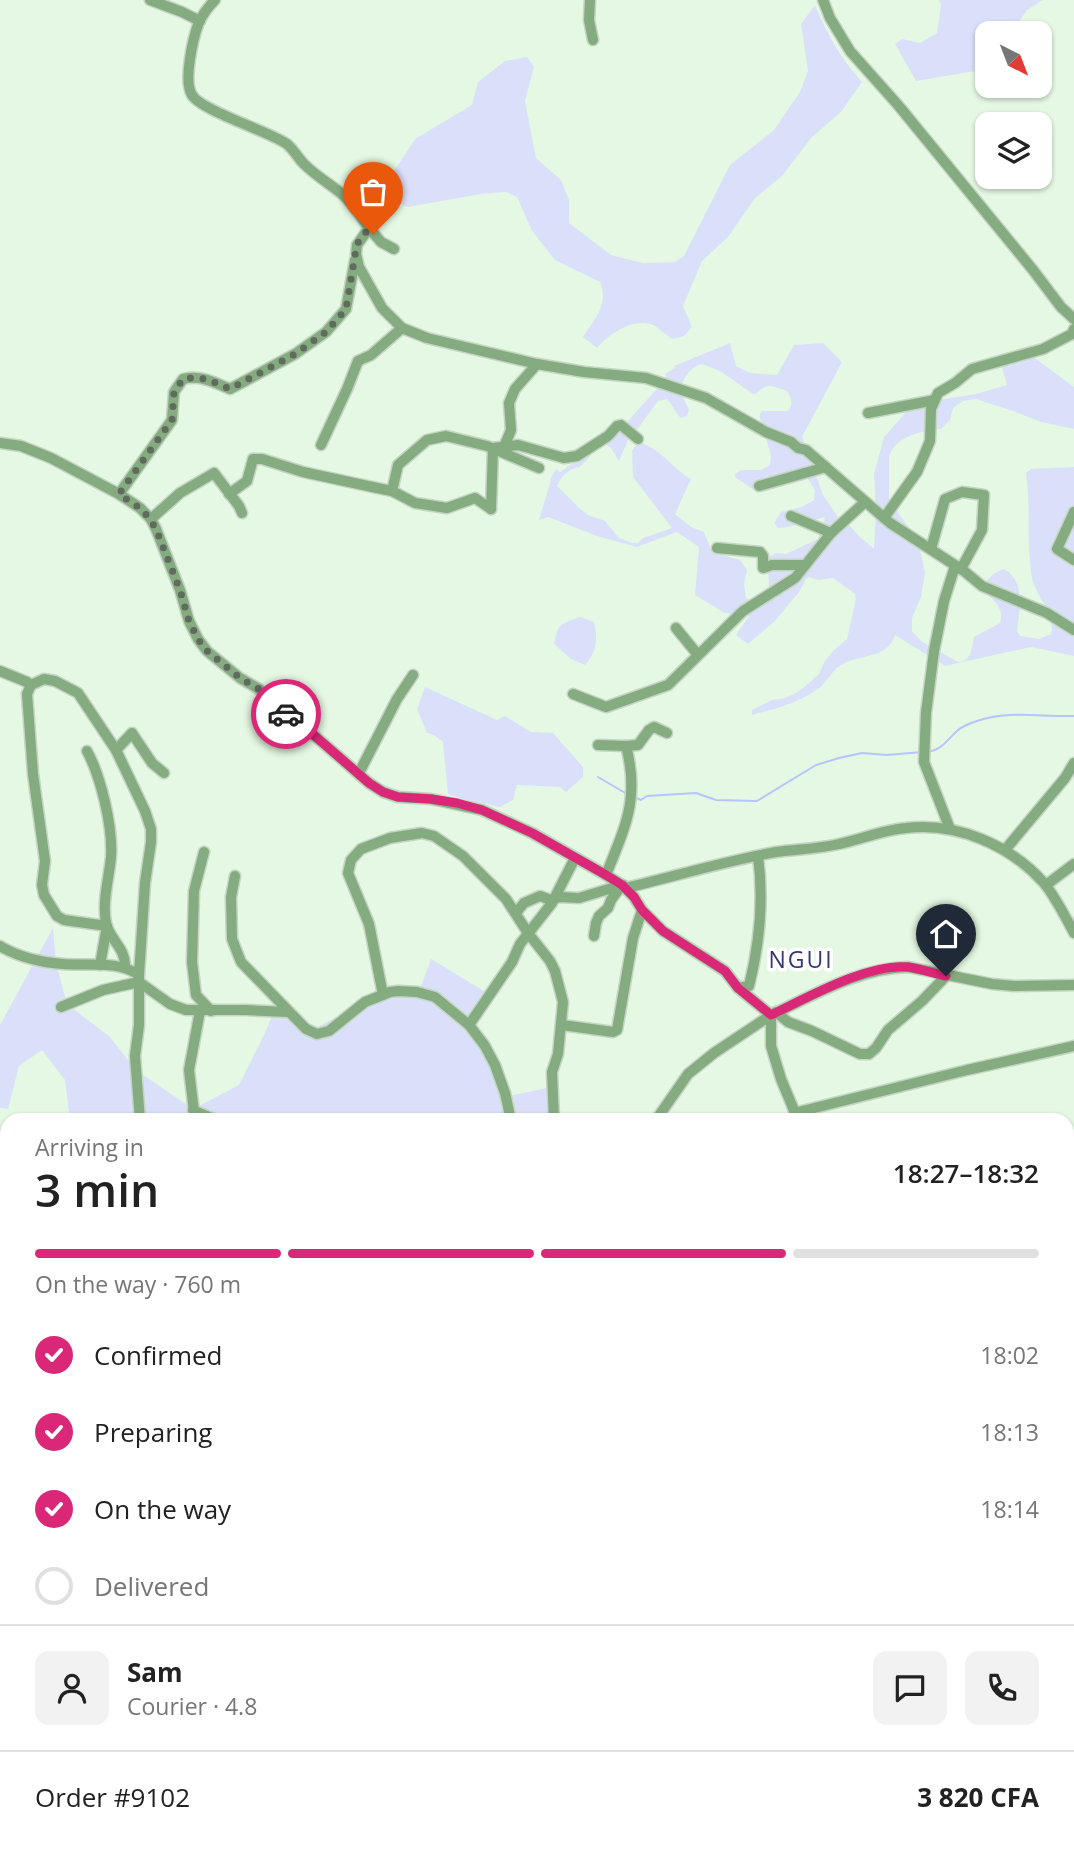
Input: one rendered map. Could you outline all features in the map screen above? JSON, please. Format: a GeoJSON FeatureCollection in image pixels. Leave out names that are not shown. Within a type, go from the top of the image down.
{"type":"FeatureCollection","features":[{"type":"Feature","properties":{"kind":"street"},"geometry":{"type":"LineString","coordinates":[[150,0],[200,21]]}},
{"type":"Feature","properties":{"kind":"street"},"geometry":{"type":"LineString","coordinates":[[215,0],[200,21],[188,73],[192,96],[204,105],[287,144],[304,164],[343,195],[381,242],[394,249]]}},
{"type":"Feature","properties":{"kind":"street"},"geometry":{"type":"LineString","coordinates":[[590,0],[589,20],[593,40]]}},
{"type":"Feature","properties":{"kind":"street"},"geometry":{"type":"LineString","coordinates":[[823,0],[850,51],[1034,270],[1061,307],[1074,319]]}},
{"type":"Feature","properties":{"kind":"street"},"geometry":{"type":"LineString","coordinates":[[119,494],[172,420],[174,392],[183,379],[194,377],[209,380],[230,389],[295,354],[326,332],[346,309],[357,244],[369,228]]}},
{"type":"Feature","properties":{"kind":"street"},"geometry":{"type":"LineString","coordinates":[[356,254],[359,267],[382,308],[402,328],[427,338],[537,364],[583,372],[646,377],[692,392],[806,450],[884,518],[982,586],[1047,613],[1074,631]]}},
{"type":"Feature","properties":{"kind":"street"},"geometry":{"type":"LineString","coordinates":[[321,444],[358,361],[371,355],[402,328]]}},
{"type":"Feature","properties":{"kind":"street"},"geometry":{"type":"LineString","coordinates":[[884,518],[917,472],[930,441],[932,409],[938,393],[972,369],[1043,349],[1072,334],[1074,329]]}},
{"type":"Feature","properties":{"kind":"street"},"geometry":{"type":"LineString","coordinates":[[504,447],[511,430],[509,403],[515,389],[537,364]]}},
{"type":"Feature","properties":{"kind":"street"},"geometry":{"type":"LineString","coordinates":[[867,413],[935,400]]}},
{"type":"Feature","properties":{"kind":"street"},"geometry":{"type":"LineString","coordinates":[[493,448],[518,445],[564,458],[577,456],[621,425],[638,439]]}},
{"type":"Feature","properties":{"kind":"street"},"geometry":{"type":"LineString","coordinates":[[392,492],[398,465],[427,440],[446,436],[493,448],[539,468]]}},
{"type":"Feature","properties":{"kind":"street"},"geometry":{"type":"LineString","coordinates":[[2,441],[51,458],[140,508],[150,519],[189,621],[202,645],[383,792],[398,797],[457,803],[492,814],[532,833],[626,888],[715,865],[785,851],[838,845],[908,827],[967,833],[1005,850],[1028,866],[1046,885],[1074,933]]}},
{"type":"Feature","properties":{"kind":"street"},"geometry":{"type":"LineString","coordinates":[[229,494],[247,481],[253,459],[262,459],[303,472],[392,492],[415,503],[447,508],[475,498],[491,509],[493,448]]}},
{"type":"Feature","properties":{"kind":"street"},"geometry":{"type":"LineString","coordinates":[[759,485],[826,467]]}},
{"type":"Feature","properties":{"kind":"street"},"geometry":{"type":"LineString","coordinates":[[150,519],[176,496],[214,473],[242,513]]}},
{"type":"Feature","properties":{"kind":"street"},"geometry":{"type":"LineString","coordinates":[[931,549],[945,499],[962,492],[984,495],[982,530],[958,568],[944,601],[926,713],[924,762],[950,830]]}},
{"type":"Feature","properties":{"kind":"street"},"geometry":{"type":"LineString","coordinates":[[573,694],[606,707],[667,685],[743,611],[795,578],[831,533],[865,502]]}},
{"type":"Feature","properties":{"kind":"street"},"geometry":{"type":"LineString","coordinates":[[1074,512],[1057,549],[1074,560]]}},
{"type":"Feature","properties":{"kind":"street"},"geometry":{"type":"LineString","coordinates":[[791,516],[831,533]]}},
{"type":"Feature","properties":{"kind":"street"},"geometry":{"type":"LineString","coordinates":[[717,548],[760,552],[763,556],[763,568],[772,565],[805,565]]}},
{"type":"Feature","properties":{"kind":"street"},"geometry":{"type":"LineString","coordinates":[[676,628],[698,654]]}},
{"type":"Feature","properties":{"kind":"street"},"geometry":{"type":"LineString","coordinates":[[0,671],[31,685]]}},
{"type":"Feature","properties":{"kind":"street"},"geometry":{"type":"LineString","coordinates":[[359,773],[397,699],[413,675]]}},
{"type":"Feature","properties":{"kind":"street"},"geometry":{"type":"LineString","coordinates":[[125,967],[121,948],[107,926],[64,920],[57,916],[44,895],[42,885],[45,861],[27,715],[27,694],[31,685],[44,679],[55,681],[78,693],[116,750],[145,811],[150,829],[135,1056],[139,1113]]}},
{"type":"Feature","properties":{"kind":"street"},"geometry":{"type":"LineString","coordinates":[[598,745],[638,745],[654,727],[667,733]]}},
{"type":"Feature","properties":{"kind":"street"},"geometry":{"type":"LineString","coordinates":[[116,750],[132,733],[152,763],[164,773]]}},
{"type":"Feature","properties":{"kind":"street"},"geometry":{"type":"LineString","coordinates":[[606,875],[631,805],[633,781],[626,746]]}},
{"type":"Feature","properties":{"kind":"street"},"geometry":{"type":"LineString","coordinates":[[87,751],[101,786],[111,844],[105,913],[107,926],[100,965]]}},
{"type":"Feature","properties":{"kind":"street"},"geometry":{"type":"LineString","coordinates":[[1005,850],[1065,778],[1074,762]]}},
{"type":"Feature","properties":{"kind":"street"},"geometry":{"type":"LineString","coordinates":[[383,995],[369,924],[348,873],[351,860],[361,849],[390,838],[422,833],[433,836],[463,856],[506,899],[555,971],[563,1002],[558,1054],[552,1072],[554,1113]]}},
{"type":"Feature","properties":{"kind":"street"},"geometry":{"type":"LineString","coordinates":[[204,852],[194,891],[192,962],[196,995],[211,1011]]}},
{"type":"Feature","properties":{"kind":"street"},"geometry":{"type":"LineString","coordinates":[[738,988],[749,986],[755,964],[762,913],[758,856]]}},
{"type":"Feature","properties":{"kind":"street"},"geometry":{"type":"LineString","coordinates":[[469,1025],[512,962],[520,944],[555,898],[575,858]]}},
{"type":"Feature","properties":{"kind":"street"},"geometry":{"type":"LineString","coordinates":[[1046,885],[1074,864]]}},
{"type":"Feature","properties":{"kind":"street"},"geometry":{"type":"LineString","coordinates":[[235,876],[231,897],[232,939],[241,962],[306,1029],[317,1034],[329,1031],[365,1002],[398,991],[435,997],[469,1025],[485,1046],[495,1065],[509,1113]]}},
{"type":"Feature","properties":{"kind":"street"},"geometry":{"type":"LineString","coordinates":[[516,914],[524,903],[540,896],[551,900],[579,898],[622,885]]}},
{"type":"Feature","properties":{"kind":"street"},"geometry":{"type":"LineString","coordinates":[[622,885],[663,931],[725,971],[738,988],[774,1014],[788,1023],[812,1031],[860,1054],[869,1054],[876,1048],[888,1030],[946,976]]}},
{"type":"Feature","properties":{"kind":"street"},"geometry":{"type":"LineString","coordinates":[[594,936],[599,916],[608,908],[622,885]]}},
{"type":"Feature","properties":{"kind":"street"},"geometry":{"type":"LineString","coordinates":[[562,1025],[613,1032],[617,1030],[633,937],[642,910]]}},
{"type":"Feature","properties":{"kind":"street"},"geometry":{"type":"LineString","coordinates":[[0,946],[42,961],[125,967],[170,1003],[186,1010],[287,1012]]}},
{"type":"Feature","properties":{"kind":"street"},"geometry":{"type":"LineString","coordinates":[[661,1113],[688,1074],[714,1054],[774,1014],[857,976],[877,970],[908,967],[981,983],[1014,986],[1074,985]]}},
{"type":"Feature","properties":{"kind":"street"},"geometry":{"type":"LineString","coordinates":[[61,1007],[139,978]]}},
{"type":"Feature","properties":{"kind":"street"},"geometry":{"type":"LineString","coordinates":[[194,1113],[189,1070],[200,1010]]}},
{"type":"Feature","properties":{"kind":"street"},"geometry":{"type":"LineString","coordinates":[[774,1014],[771,1046],[795,1113]]}},
{"type":"Feature","properties":{"kind":"street"},"geometry":{"type":"LineString","coordinates":[[807,1113],[967,1070],[1074,1046]]}},
{"type":"Feature","properties":{"kind":"shaded area"},"geometry":{"type":"Polygon","coordinates":[[[939,0],[1043,0],[1027,10],[1019,21],[975,21],[975,71],[916,81],[895,44],[902,39],[920,43],[937,33],[941,5],[939,0]]]}},
{"type":"Feature","properties":{"kind":"shaded area"},"geometry":{"type":"Polygon","coordinates":[[[815,5],[835,46],[862,82],[841,112],[812,137],[782,176],[755,198],[728,237],[702,261],[683,306],[692,327],[684,336],[672,339],[653,325],[638,323],[622,328],[597,348],[583,337],[602,304],[600,282],[555,260],[532,231],[517,197],[506,192],[481,194],[408,207],[386,198],[385,185],[415,139],[472,105],[478,82],[505,61],[527,57],[534,67],[525,101],[536,158],[561,180],[569,200],[569,223],[611,255],[643,263],[675,262],[684,256],[730,165],[774,130],[800,92],[808,71],[801,24],[815,5]]]}},
{"type":"Feature","properties":{"kind":"shaded area"},"geometry":{"type":"Polygon","coordinates":[[[730,343],[736,366],[750,373],[777,375],[794,345],[823,343],[842,362],[802,437],[823,495],[844,526],[848,524],[874,549],[874,474],[884,437],[913,404],[976,394],[1007,385],[1001,364],[1032,356],[1074,387],[1074,429],[1041,422],[976,399],[963,401],[953,408],[950,420],[941,429],[910,436],[892,449],[889,456],[889,500],[917,535],[925,573],[921,597],[912,618],[912,631],[921,641],[958,662],[968,657],[974,637],[1000,623],[1000,609],[985,592],[985,588],[990,577],[1004,569],[1016,581],[1020,597],[1017,631],[1020,636],[1039,639],[1051,634],[1051,619],[1032,578],[1026,473],[1031,469],[1074,467],[1074,656],[1031,647],[945,666],[895,635],[892,642],[881,652],[841,665],[822,686],[810,694],[786,705],[752,715],[752,710],[772,700],[794,694],[819,674],[833,651],[847,639],[855,594],[833,578],[818,580],[809,577],[775,621],[748,644],[736,635],[749,616],[725,613],[695,595],[699,547],[677,532],[637,547],[597,536],[548,517],[539,520],[550,479],[556,469],[560,472],[620,430],[674,366],[730,343]],[[702,364],[693,368],[680,391],[689,410],[687,416],[681,418],[667,399],[658,401],[630,436],[619,461],[611,448],[604,443],[581,466],[565,474],[557,486],[588,515],[605,521],[619,538],[638,543],[643,538],[672,528],[633,477],[632,451],[636,445],[642,443],[650,447],[691,479],[675,514],[691,527],[704,532],[712,552],[740,560],[747,570],[744,584],[746,598],[750,601],[769,590],[770,556],[776,553],[786,554],[818,539],[825,517],[778,528],[774,523],[781,512],[802,507],[814,500],[815,490],[808,479],[798,477],[778,486],[754,490],[735,477],[741,470],[761,470],[770,465],[771,455],[760,414],[762,411],[788,411],[791,401],[787,391],[770,386],[753,394],[720,371],[702,364]]]}},
{"type":"Feature","properties":{"kind":"shaded area"},"geometry":{"type":"Polygon","coordinates":[[[580,617],[594,622],[596,634],[596,645],[585,665],[571,659],[554,644],[561,625],[580,617]]]}},
{"type":"Feature","properties":{"kind":"shaded area"},"geometry":{"type":"Polygon","coordinates":[[[425,687],[497,720],[505,716],[531,732],[553,733],[583,767],[583,777],[566,792],[560,787],[517,785],[513,800],[500,807],[448,794],[443,742],[427,733],[417,709],[425,687]]]}},
{"type":"Feature","properties":{"kind":"shaded area"},"geometry":{"type":"Polygon","coordinates":[[[53,928],[56,963],[67,1004],[110,1037],[136,1070],[193,1109],[239,1085],[278,1002],[311,1030],[343,1014],[381,989],[420,989],[431,959],[492,996],[469,1023],[506,1097],[555,1086],[559,1113],[69,1113],[65,1080],[42,1050],[19,1066],[8,1109],[0,1108],[0,1025],[53,928]]]}},
{"type":"Feature","properties":{"kind":"waterway"},"geometry":{"type":"LineString","coordinates":[[927,752],[940,747],[964,726],[989,718],[1013,715],[1074,716]]}},
{"type":"Feature","properties":{"kind":"waterway"},"geometry":{"type":"LineString","coordinates":[[634,797],[641,800],[647,796],[696,793],[716,800],[757,801],[816,765],[839,758],[862,753],[887,755],[922,752]]}},
{"type":"Feature","properties":{"kind":"waterway"},"geometry":{"type":"LineString","coordinates":[[598,777],[627,794]]}},
{"type":"Feature","properties":{"kind":"way so far"},"geometry":{"type":"LineString","coordinates":[[286,714],[259,689],[240,678],[207,651],[189,621],[156,529],[140,508],[119,494],[172,420],[174,392],[183,379],[194,377],[209,380],[230,389],[295,354],[326,332],[346,309],[357,244],[369,228],[373,234]]}},
{"type":"Feature","properties":{"kind":"district","name":"NGUI"},"geometry":{"type":"Point","coordinates":[801,959]}},
{"type":"Feature","properties":{"kind":"route"},"geometry":{"type":"LineString","coordinates":[[286,714],[383,792],[398,797],[457,803],[482,810],[532,833],[606,875],[622,885],[663,931],[725,971],[738,988],[771,1015],[857,976],[877,970],[908,967],[946,976]]}}]}
